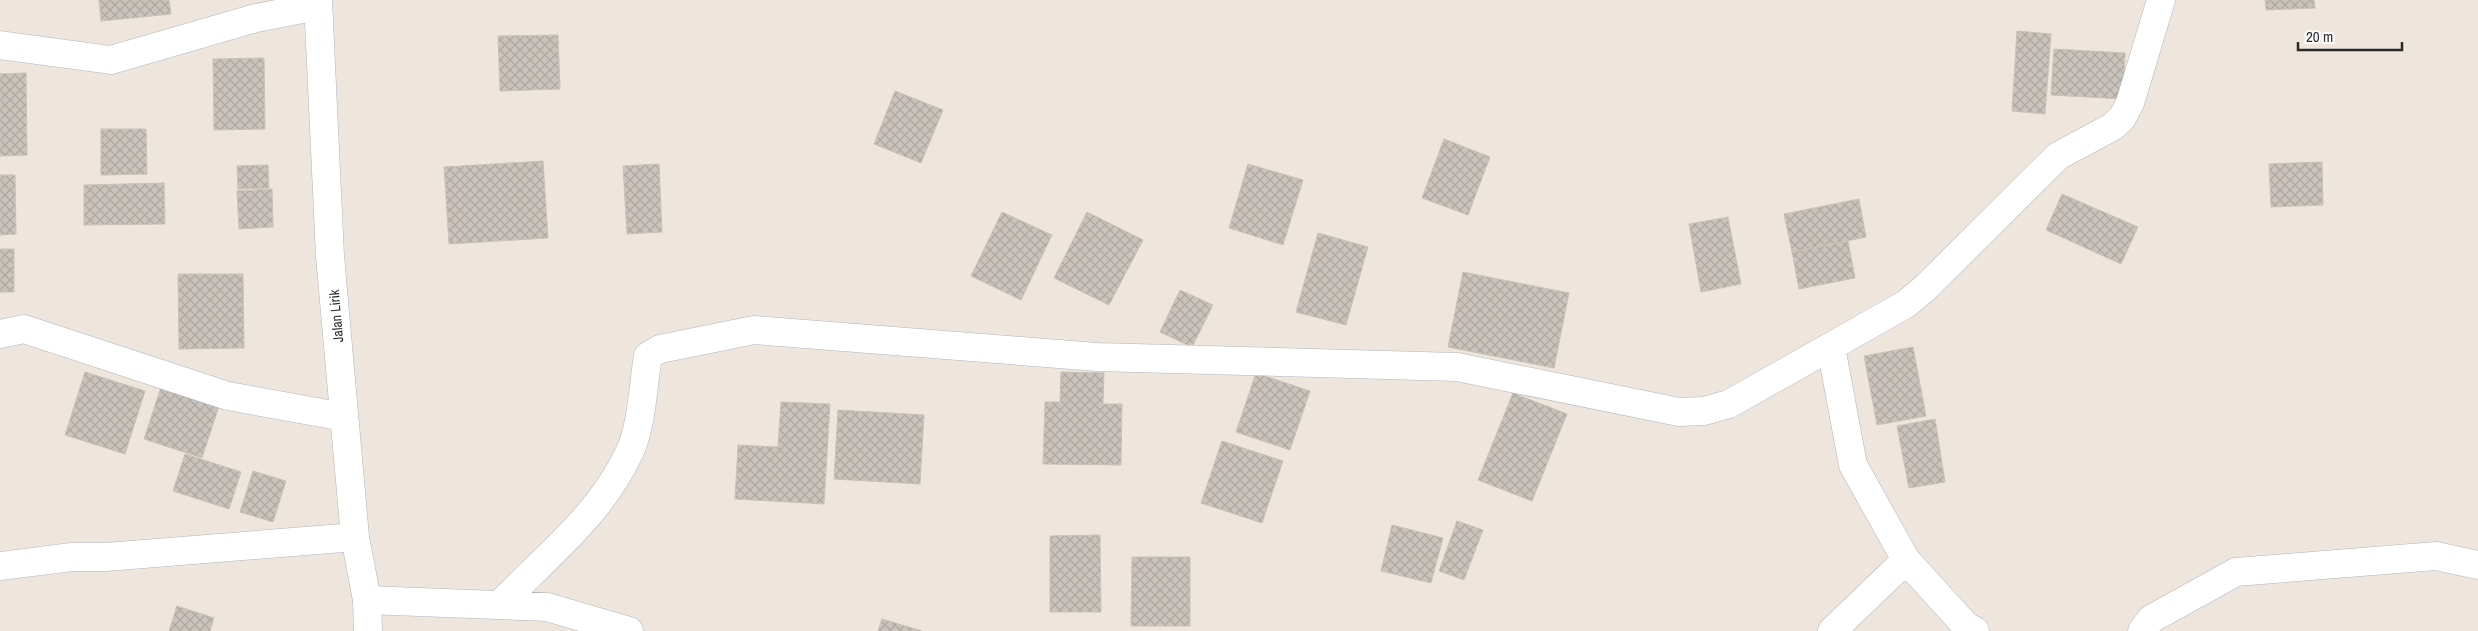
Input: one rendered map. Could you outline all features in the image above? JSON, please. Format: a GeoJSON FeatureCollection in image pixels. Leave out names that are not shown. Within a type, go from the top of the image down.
{"type":"FeatureCollection","features":[{"type":"Feature","properties":{"kind":"street"},"geometry":{"type":"LineString","coordinates":[[500,604],[599,504],[630,452],[637,427],[648,356],[660,349],[754,330],[1097,358],[1457,368],[1679,412],[1704,411],[1729,404],[1906,304],[1924,289],[2058,156],[2112,127],[2122,118],[2130,103],[2161,0]]}},
{"type":"Feature","properties":{"kind":"street"},"geometry":{"type":"LineString","coordinates":[[0,45],[111,60],[256,18],[318,3]]}},
{"type":"Feature","properties":{"kind":"street","name":"Jalan Lirik"},"geometry":{"type":"LineString","coordinates":[[318,3],[330,256],[355,537],[366,600],[368,631]]}},
{"type":"Feature","properties":{"kind":"street"},"geometry":{"type":"LineString","coordinates":[[0,334],[24,329],[228,396],[344,417]]}},
{"type":"Feature","properties":{"kind":"street"},"geometry":{"type":"LineString","coordinates":[[1831,347],[1853,465],[1906,560],[1966,626],[1975,631]]}},
{"type":"Feature","properties":{"kind":"street"},"geometry":{"type":"LineString","coordinates":[[0,566],[72,557],[106,557],[355,537]]}},
{"type":"Feature","properties":{"kind":"street"},"geometry":{"type":"LineString","coordinates":[[2142,631],[2151,620],[2236,572],[2436,556],[2478,565]]}},
{"type":"Feature","properties":{"kind":"street"},"geometry":{"type":"LineString","coordinates":[[1832,631],[1906,560]]}},
{"type":"Feature","properties":{"kind":"street"},"geometry":{"type":"LineString","coordinates":[[366,600],[547,607],[629,631]]}},
{"type":"Feature","properties":{"kind":"building"},"geometry":{"type":"Polygon","coordinates":[[[99,0],[169,0],[171,14],[101,21],[99,0]]]}},
{"type":"Feature","properties":{"kind":"building"},"geometry":{"type":"Polygon","coordinates":[[[2265,0],[2314,0],[2315,8],[2266,10],[2265,0]]]}},
{"type":"Feature","properties":{"kind":"building"},"geometry":{"type":"Polygon","coordinates":[[[2017,31],[2051,34],[2045,114],[2012,111],[2017,31]]]}},
{"type":"Feature","properties":{"kind":"building"},"geometry":{"type":"Polygon","coordinates":[[[558,35],[560,89],[500,91],[498,36],[558,35]]]}},
{"type":"Feature","properties":{"kind":"building"},"geometry":{"type":"Polygon","coordinates":[[[2054,49],[2125,53],[2123,99],[2051,95],[2054,49]]]}},
{"type":"Feature","properties":{"kind":"building"},"geometry":{"type":"Polygon","coordinates":[[[264,58],[265,129],[214,130],[213,59],[264,58]]]}},
{"type":"Feature","properties":{"kind":"building"},"geometry":{"type":"Polygon","coordinates":[[[26,73],[27,155],[0,156],[0,74],[26,73]]]}},
{"type":"Feature","properties":{"kind":"building"},"geometry":{"type":"Polygon","coordinates":[[[895,91],[943,110],[921,163],[874,144],[895,91]]]}},
{"type":"Feature","properties":{"kind":"building"},"geometry":{"type":"Polygon","coordinates":[[[101,129],[146,129],[147,174],[101,175],[101,129]]]}},
{"type":"Feature","properties":{"kind":"building"},"geometry":{"type":"Polygon","coordinates":[[[1444,139],[1490,157],[1468,215],[1422,198],[1444,139]]]}},
{"type":"Feature","properties":{"kind":"building"},"geometry":{"type":"Polygon","coordinates":[[[543,161],[548,238],[449,244],[444,167],[543,161]]]}},
{"type":"Feature","properties":{"kind":"building"},"geometry":{"type":"Polygon","coordinates":[[[2322,162],[2323,205],[2271,207],[2269,164],[2322,162]]]}},
{"type":"Feature","properties":{"kind":"building"},"geometry":{"type":"Polygon","coordinates":[[[659,164],[662,232],[627,234],[623,166],[659,164]]]}},
{"type":"Feature","properties":{"kind":"building"},"geometry":{"type":"Polygon","coordinates":[[[1248,164],[1303,180],[1283,245],[1229,228],[1248,164]]]}},
{"type":"Feature","properties":{"kind":"building"},"geometry":{"type":"Polygon","coordinates":[[[268,165],[269,188],[238,189],[237,166],[268,165]]]}},
{"type":"Feature","properties":{"kind":"building"},"geometry":{"type":"Polygon","coordinates":[[[0,175],[15,175],[16,234],[0,235],[0,175]]]}},
{"type":"Feature","properties":{"kind":"building"},"geometry":{"type":"Polygon","coordinates":[[[164,183],[165,224],[84,225],[84,185],[164,183]]]}},
{"type":"Feature","properties":{"kind":"building"},"geometry":{"type":"Polygon","coordinates":[[[272,189],[273,227],[239,229],[237,191],[272,189]]]}},
{"type":"Feature","properties":{"kind":"building"},"geometry":{"type":"Polygon","coordinates":[[[2062,194],[2138,227],[2121,264],[2046,230],[2062,194]]]}},
{"type":"Feature","properties":{"kind":"building"},"geometry":{"type":"Polygon","coordinates":[[[1859,199],[1866,237],[1792,252],[1784,214],[1859,199]]]}},
{"type":"Feature","properties":{"kind":"building"},"geometry":{"type":"Polygon","coordinates":[[[1002,212],[1052,235],[1021,300],[971,276],[1002,212]]]}},
{"type":"Feature","properties":{"kind":"building"},"geometry":{"type":"Polygon","coordinates":[[[1087,212],[1143,240],[1109,305],[1054,278],[1087,212]]]}},
{"type":"Feature","properties":{"kind":"building"},"geometry":{"type":"Polygon","coordinates":[[[1728,217],[1741,284],[1701,292],[1689,224],[1728,217]]]}},
{"type":"Feature","properties":{"kind":"building"},"geometry":{"type":"Polygon","coordinates":[[[1318,233],[1368,247],[1346,325],[1296,312],[1318,233]]]}},
{"type":"Feature","properties":{"kind":"building"},"geometry":{"type":"Polygon","coordinates":[[[1848,241],[1855,278],[1799,289],[1792,252],[1848,241]]]}},
{"type":"Feature","properties":{"kind":"building"},"geometry":{"type":"Polygon","coordinates":[[[0,249],[14,249],[14,292],[0,292],[0,249]]]}},
{"type":"Feature","properties":{"kind":"building"},"geometry":{"type":"Polygon","coordinates":[[[1463,272],[1569,293],[1554,368],[1448,347],[1463,272]]]}},
{"type":"Feature","properties":{"kind":"building"},"geometry":{"type":"Polygon","coordinates":[[[178,274],[243,274],[244,348],[179,349],[178,274]]]}},
{"type":"Feature","properties":{"kind":"building"},"geometry":{"type":"Polygon","coordinates":[[[1180,290],[1213,305],[1192,347],[1160,332],[1180,290]]]}},
{"type":"Feature","properties":{"kind":"building"},"geometry":{"type":"Polygon","coordinates":[[[1913,347],[1926,416],[1877,425],[1864,356],[1913,347]]]}},
{"type":"Feature","properties":{"kind":"building"},"geometry":{"type":"Polygon","coordinates":[[[85,372],[145,391],[125,454],[65,435],[85,372]]]}},
{"type":"Feature","properties":{"kind":"building"},"geometry":{"type":"Polygon","coordinates":[[[1061,372],[1104,373],[1103,404],[1122,404],[1121,465],[1043,464],[1045,402],[1060,402],[1061,372]]]}},
{"type":"Feature","properties":{"kind":"building"},"geometry":{"type":"Polygon","coordinates":[[[1256,373],[1310,391],[1290,450],[1236,432],[1256,373]]]}},
{"type":"Feature","properties":{"kind":"building"},"geometry":{"type":"Polygon","coordinates":[[[161,387],[219,406],[202,458],[144,439],[161,387]]]}},
{"type":"Feature","properties":{"kind":"building"},"geometry":{"type":"Polygon","coordinates":[[[1513,393],[1567,414],[1532,501],[1478,480],[1513,393]]]}},
{"type":"Feature","properties":{"kind":"building"},"geometry":{"type":"Polygon","coordinates":[[[781,402],[830,404],[824,504],[735,499],[738,445],[778,447],[781,402]]]}},
{"type":"Feature","properties":{"kind":"building"},"geometry":{"type":"Polygon","coordinates":[[[838,410],[924,415],[920,484],[834,479],[838,410]]]}},
{"type":"Feature","properties":{"kind":"building"},"geometry":{"type":"Polygon","coordinates":[[[1935,419],[1945,482],[1909,488],[1897,426],[1935,419]]]}},
{"type":"Feature","properties":{"kind":"building"},"geometry":{"type":"Polygon","coordinates":[[[1222,441],[1283,461],[1262,523],[1201,503],[1222,441]]]}},
{"type":"Feature","properties":{"kind":"building"},"geometry":{"type":"Polygon","coordinates":[[[185,454],[241,472],[229,509],[173,491],[185,454]]]}},
{"type":"Feature","properties":{"kind":"building"},"geometry":{"type":"Polygon","coordinates":[[[253,471],[286,481],[273,522],[240,512],[253,471]]]}},
{"type":"Feature","properties":{"kind":"building"},"geometry":{"type":"Polygon","coordinates":[[[1457,521],[1483,530],[1464,580],[1439,571],[1457,521]]]}},
{"type":"Feature","properties":{"kind":"building"},"geometry":{"type":"Polygon","coordinates":[[[1392,525],[1443,538],[1431,583],[1381,571],[1392,525]]]}},
{"type":"Feature","properties":{"kind":"building"},"geometry":{"type":"Polygon","coordinates":[[[1100,535],[1101,612],[1050,612],[1050,536],[1100,535]]]}},
{"type":"Feature","properties":{"kind":"building"},"geometry":{"type":"Polygon","coordinates":[[[1132,557],[1190,557],[1190,626],[1131,626],[1132,557]]]}},
{"type":"Feature","properties":{"kind":"building"},"geometry":{"type":"Polygon","coordinates":[[[177,606],[214,618],[210,631],[169,631],[177,606]]]}},
{"type":"Feature","properties":{"kind":"building"},"geometry":{"type":"Polygon","coordinates":[[[882,619],[922,631],[878,631],[882,619]]]}}]}
